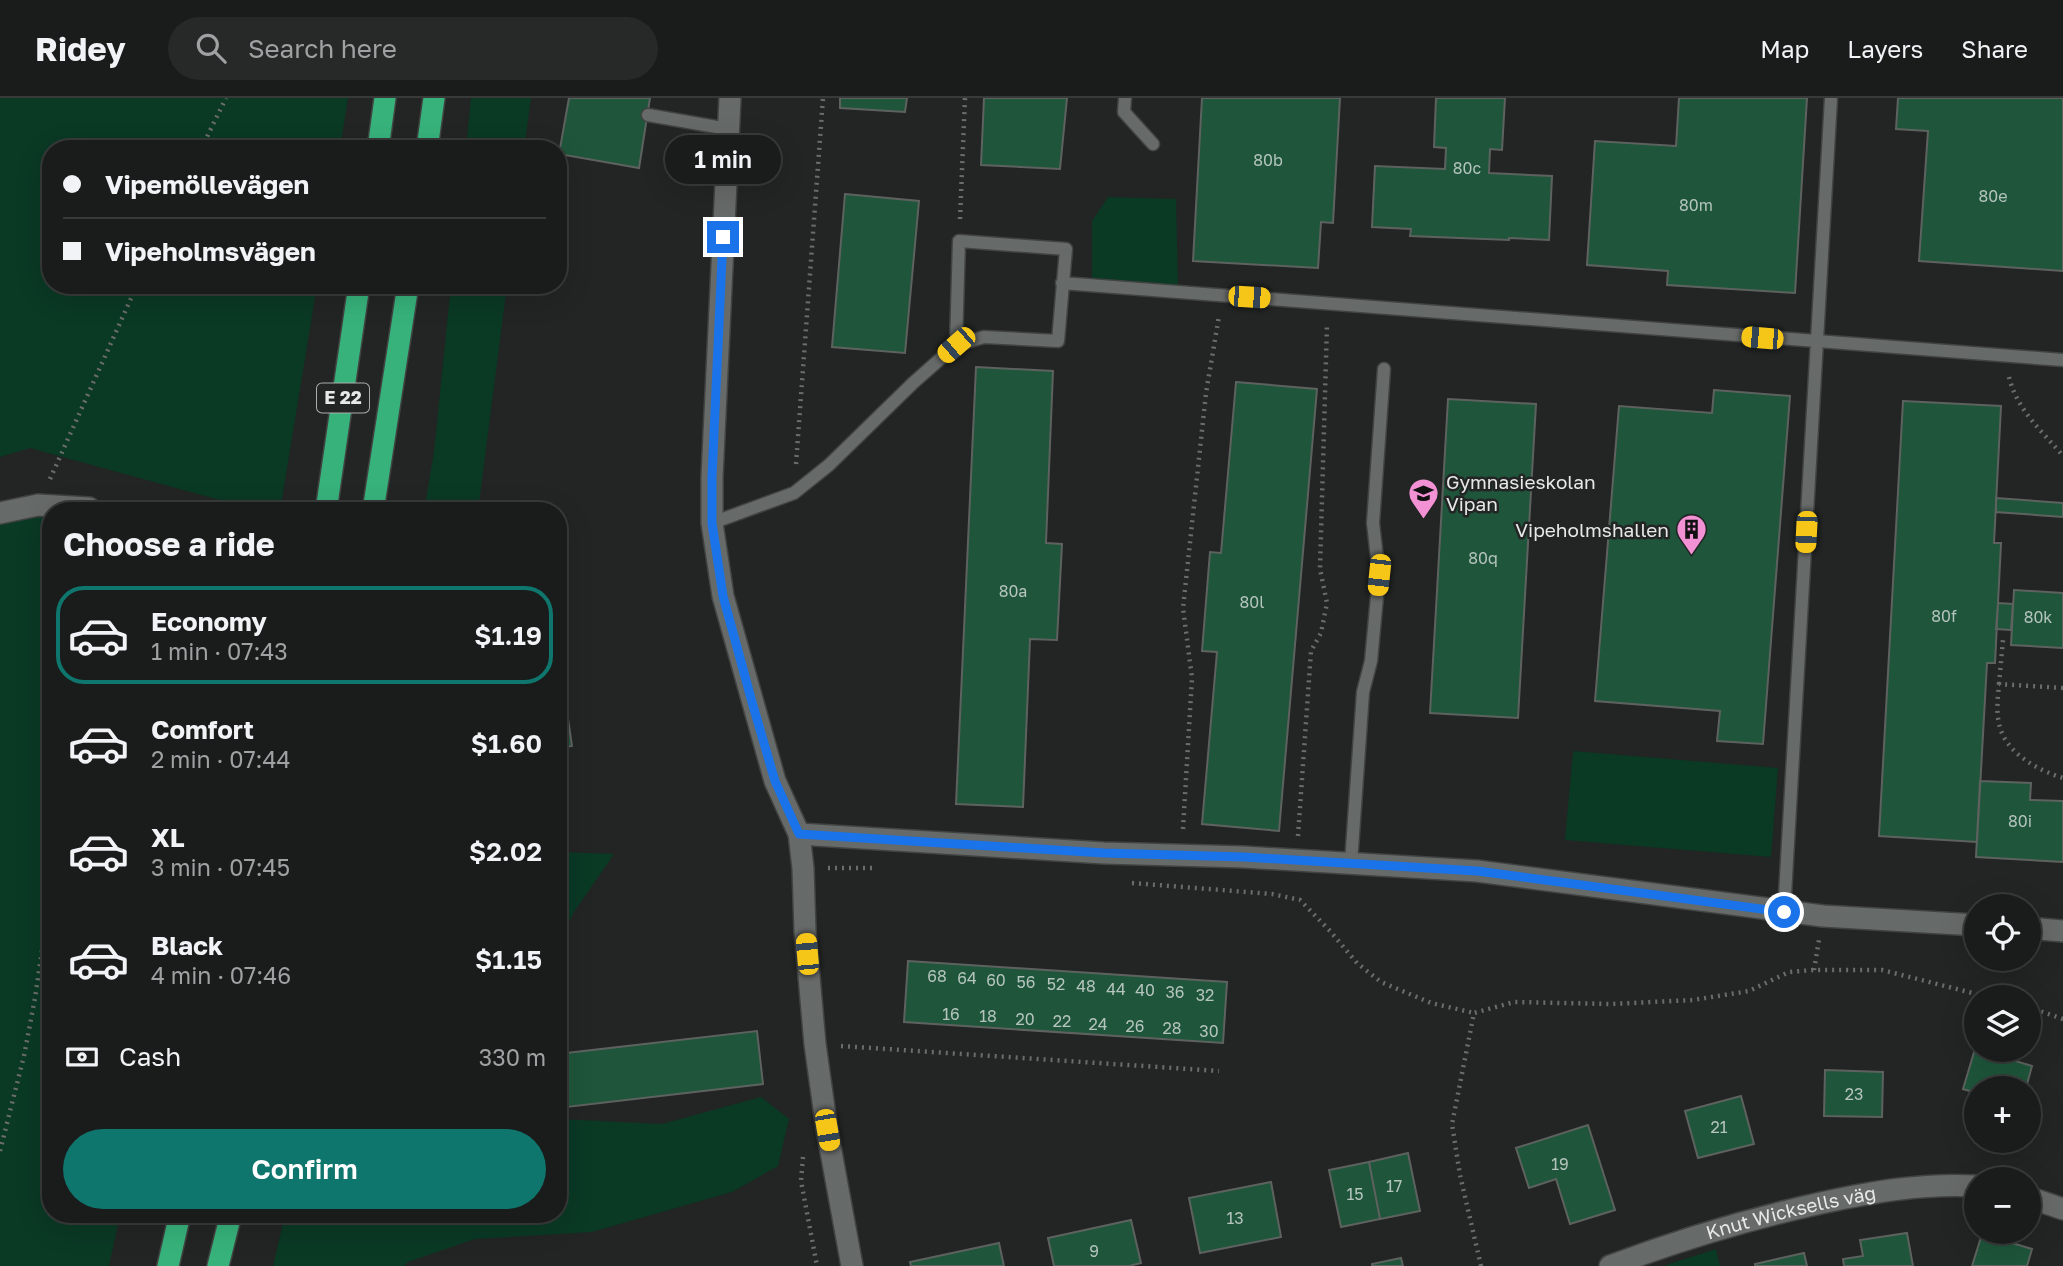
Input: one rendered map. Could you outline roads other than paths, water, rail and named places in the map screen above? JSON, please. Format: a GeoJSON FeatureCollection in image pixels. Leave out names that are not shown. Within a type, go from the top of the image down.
{"type":"FeatureCollection","features":[{"type":"Feature","properties":{"kind":"highway"},"geometry":{"type":"LineString","coordinates":[[379,140],[385,98]]}},
{"type":"Feature","properties":{"kind":"highway"},"geometry":{"type":"LineString","coordinates":[[428,140],[434,98]]}},
{"type":"Feature","properties":{"kind":"highway","name":"E 22"},"geometry":{"type":"LineString","coordinates":[[327,502],[358,294]]}},
{"type":"Feature","properties":{"kind":"highway","name":"E 22"},"geometry":{"type":"LineString","coordinates":[[374,502],[407,294]]}},
{"type":"Feature","properties":{"kind":"highway"},"geometry":{"type":"LineString","coordinates":[[167,1266],[178,1223]]}},
{"type":"Feature","properties":{"kind":"highway"},"geometry":{"type":"LineString","coordinates":[[220,1266],[229,1223]]}},
{"type":"Feature","properties":{"kind":"street"},"geometry":{"type":"LineString","coordinates":[[730,98],[712,464],[712,523],[723,596],[763,742],[775,781],[799,834],[815,1044],[827,1130],[852,1266]]}},
{"type":"Feature","properties":{"kind":"street"},"geometry":{"type":"LineString","coordinates":[[0,513],[42,505]]}},
{"type":"Feature","properties":{"kind":"street"},"geometry":{"type":"LineString","coordinates":[[799,834],[1090,852],[1297,860],[1477,871],[1784,912],[1964,924]]}},
{"type":"Feature","properties":{"kind":"street"},"geometry":{"type":"LineString","coordinates":[[2041,929],[2063,931]]}},
{"type":"Feature","properties":{"kind":"street","name":"Knut Wicksells väg"},"geometry":{"type":"LineString","coordinates":[[1610,1266],[1677,1241],[1780,1212],[1892,1189],[1964,1186]]}},
{"type":"Feature","properties":{"kind":"street"},"geometry":{"type":"LineString","coordinates":[[2041,1201],[2063,1209]]}},
{"type":"Feature","properties":{"kind":"lane"},"geometry":{"type":"LineString","coordinates":[[1125,98],[1124,112],[1153,144]]}},
{"type":"Feature","properties":{"kind":"lane"},"geometry":{"type":"LineString","coordinates":[[1784,912],[1830,98]]}},
{"type":"Feature","properties":{"kind":"lane"},"geometry":{"type":"LineString","coordinates":[[648,116],[728,129]]}},
{"type":"Feature","properties":{"kind":"lane"},"geometry":{"type":"LineString","coordinates":[[712,523],[794,493],[829,465],[956,345],[984,337],[1058,341],[1066,249],[959,242],[956,345]]}},
{"type":"Feature","properties":{"kind":"lane"},"geometry":{"type":"LineString","coordinates":[[1062,284],[1327,302],[2063,360]]}},
{"type":"Feature","properties":{"kind":"lane"},"geometry":{"type":"LineString","coordinates":[[1351,863],[1363,692],[1371,661],[1379,575],[1373,523],[1384,369]]}},
{"type":"Feature","properties":{"kind":"place","name":"Gymnasieskolan Vipan"},"geometry":{"type":"Point","coordinates":[1423,520]}},
{"type":"Feature","properties":{"kind":"place","name":"Vipeholmshallen"},"geometry":{"type":"Point","coordinates":[1692,557]}}]}
